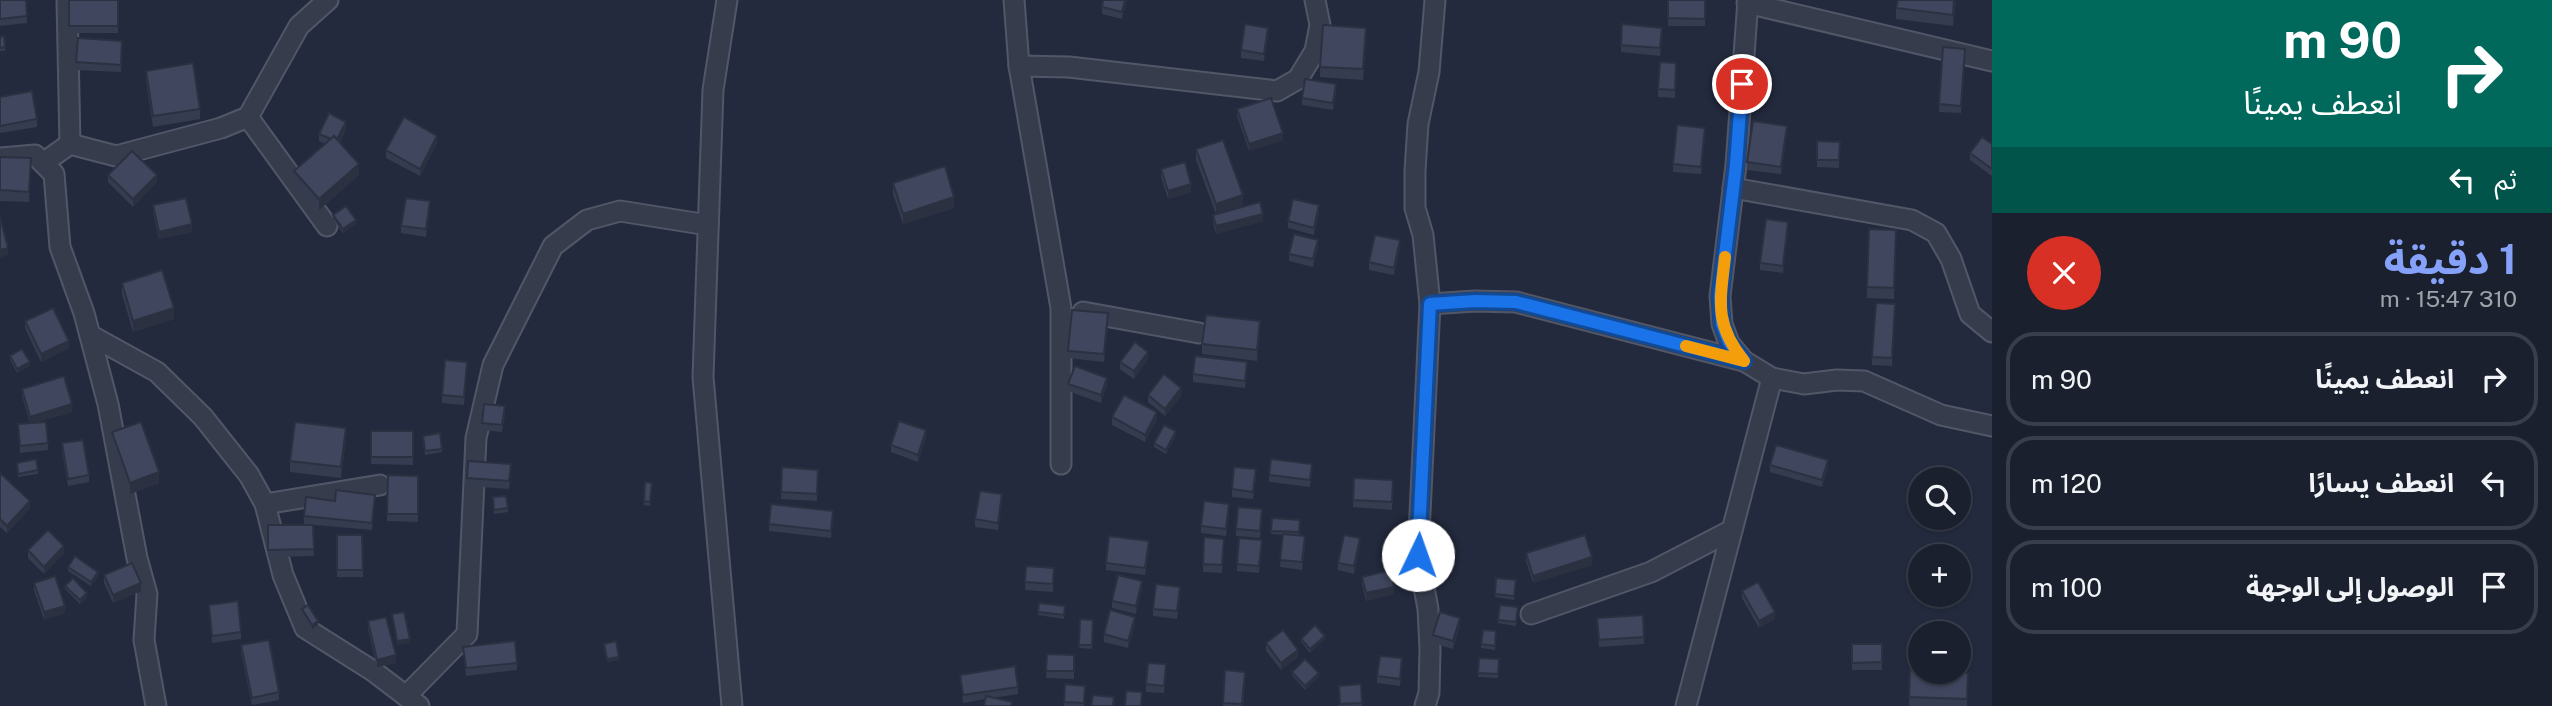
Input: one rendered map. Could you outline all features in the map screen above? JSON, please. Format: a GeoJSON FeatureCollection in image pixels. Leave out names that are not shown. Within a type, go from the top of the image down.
{"type":"FeatureCollection","features":[{"type":"Feature","properties":{"kind":"street"},"geometry":{"type":"LineString","coordinates":[[67,0],[70,144]]}},
{"type":"Feature","properties":{"kind":"street"},"geometry":{"type":"LineString","coordinates":[[43,163],[70,144],[116,156],[221,128],[248,117],[299,26],[328,0]]}},
{"type":"Feature","properties":{"kind":"street"},"geometry":{"type":"LineString","coordinates":[[727,0],[713,90],[703,377],[732,706]]}},
{"type":"Feature","properties":{"kind":"street"},"geometry":{"type":"LineString","coordinates":[[1014,0],[1019,66],[1061,308],[1061,464]]}},
{"type":"Feature","properties":{"kind":"street"},"geometry":{"type":"LineString","coordinates":[[1019,66],[1069,67],[1277,91],[1298,79],[1315,51],[1321,25],[1315,0]]}},
{"type":"Feature","properties":{"kind":"street"},"geometry":{"type":"LineString","coordinates":[[1425,706],[1429,693],[1430,649],[1428,609],[1418,555],[1430,304],[1423,235],[1415,208],[1415,171],[1418,124],[1429,72],[1435,0]]}},
{"type":"Feature","properties":{"kind":"street"},"geometry":{"type":"LineString","coordinates":[[1744,361],[1729,342],[1722,324],[1720,296],[1733,188],[1747,1],[1992,61]]}},
{"type":"Feature","properties":{"kind":"street"},"geometry":{"type":"LineString","coordinates":[[248,117],[327,226]]}},
{"type":"Feature","properties":{"kind":"street"},"geometry":{"type":"LineString","coordinates":[[0,158],[35,155],[54,174],[60,247],[90,335],[108,404],[146,594],[144,640],[156,706]]}},
{"type":"Feature","properties":{"kind":"street"},"geometry":{"type":"LineString","coordinates":[[1733,188],[1912,220],[1936,233],[1951,259],[1970,314],[1992,332]]}},
{"type":"Feature","properties":{"kind":"street"},"geometry":{"type":"LineString","coordinates":[[90,335],[157,372],[203,417],[249,475],[265,504],[283,575],[305,628],[373,671],[413,701],[467,634],[476,438],[493,365],[553,246],[587,220],[620,211],[708,225]]}},
{"type":"Feature","properties":{"kind":"street"},"geometry":{"type":"LineString","coordinates":[[1430,304],[1516,302],[1744,361],[1772,378],[1804,384],[1837,380],[1864,381],[1941,415],[1992,426]]}},
{"type":"Feature","properties":{"kind":"street"},"geometry":{"type":"LineString","coordinates":[[1061,308],[1199,333]]}},
{"type":"Feature","properties":{"kind":"street"},"geometry":{"type":"LineString","coordinates":[[1686,706],[1772,378]]}},
{"type":"Feature","properties":{"kind":"street"},"geometry":{"type":"LineString","coordinates":[[265,504],[380,485]]}},
{"type":"Feature","properties":{"kind":"street"},"geometry":{"type":"LineString","coordinates":[[1531,614],[1651,572],[1732,530]]}},
{"type":"Feature","properties":{"kind":"building"},"geometry":{"type":"Polygon","coordinates":[[[0,0],[26,0],[27,16],[0,19],[0,0]]]}},
{"type":"Feature","properties":{"kind":"building"},"geometry":{"type":"Polygon","coordinates":[[[69,0],[118,0],[118,26],[69,26],[69,0]]]}},
{"type":"Feature","properties":{"kind":"building"},"geometry":{"type":"Polygon","coordinates":[[[1103,0],[1125,0],[1122,12],[1102,7],[1103,0]]]}},
{"type":"Feature","properties":{"kind":"building"},"geometry":{"type":"Polygon","coordinates":[[[1668,0],[1705,0],[1705,19],[1668,18],[1668,0]]]}},
{"type":"Feature","properties":{"kind":"building"},"geometry":{"type":"Polygon","coordinates":[[[1898,0],[1954,0],[1953,15],[1896,8],[1898,0]]]}},
{"type":"Feature","properties":{"kind":"building"},"geometry":{"type":"Polygon","coordinates":[[[1245,24],[1268,28],[1264,54],[1241,50],[1245,24]]]}},
{"type":"Feature","properties":{"kind":"building"},"geometry":{"type":"Polygon","coordinates":[[[1622,24],[1662,28],[1660,48],[1621,45],[1622,24]]]}},
{"type":"Feature","properties":{"kind":"building"},"geometry":{"type":"Polygon","coordinates":[[[1323,25],[1366,28],[1363,69],[1320,67],[1323,25]]]}},
{"type":"Feature","properties":{"kind":"building"},"geometry":{"type":"Polygon","coordinates":[[[4,36],[5,47],[0,48],[0,37],[4,36]]]}},
{"type":"Feature","properties":{"kind":"building"},"geometry":{"type":"Polygon","coordinates":[[[78,38],[122,41],[121,65],[76,62],[78,38]]]}},
{"type":"Feature","properties":{"kind":"building"},"geometry":{"type":"Polygon","coordinates":[[[1943,47],[1965,49],[1961,106],[1939,104],[1943,47]]]}},
{"type":"Feature","properties":{"kind":"building"},"geometry":{"type":"Polygon","coordinates":[[[1660,62],[1676,63],[1675,90],[1658,89],[1660,62]]]}},
{"type":"Feature","properties":{"kind":"building"},"geometry":{"type":"Polygon","coordinates":[[[193,63],[200,109],[153,116],[146,71],[193,63]]]}},
{"type":"Feature","properties":{"kind":"building"},"geometry":{"type":"Polygon","coordinates":[[[1305,79],[1336,84],[1333,103],[1302,98],[1305,79]]]}},
{"type":"Feature","properties":{"kind":"building"},"geometry":{"type":"Polygon","coordinates":[[[32,91],[37,119],[0,126],[0,97],[32,91]]]}},
{"type":"Feature","properties":{"kind":"building"},"geometry":{"type":"Polygon","coordinates":[[[1271,98],[1283,133],[1249,144],[1237,109],[1271,98]]]}},
{"type":"Feature","properties":{"kind":"building"},"geometry":{"type":"Polygon","coordinates":[[[329,113],[346,122],[337,139],[319,134],[329,113]]]}},
{"type":"Feature","properties":{"kind":"building"},"geometry":{"type":"Polygon","coordinates":[[[404,117],[437,136],[420,169],[386,150],[404,117]]]}},
{"type":"Feature","properties":{"kind":"building"},"geometry":{"type":"Polygon","coordinates":[[[1753,121],[1787,126],[1781,167],[1747,162],[1753,121]]]}},
{"type":"Feature","properties":{"kind":"building"},"geometry":{"type":"Polygon","coordinates":[[[1677,125],[1705,128],[1701,167],[1673,164],[1677,125]]]}},
{"type":"Feature","properties":{"kind":"building"},"geometry":{"type":"Polygon","coordinates":[[[334,136],[359,164],[319,199],[294,171],[334,136]]]}},
{"type":"Feature","properties":{"kind":"building"},"geometry":{"type":"Polygon","coordinates":[[[1982,137],[1992,144],[1992,169],[1970,153],[1982,137]]]}},
{"type":"Feature","properties":{"kind":"building"},"geometry":{"type":"Polygon","coordinates":[[[1223,140],[1243,195],[1216,204],[1196,149],[1223,140]]]}},
{"type":"Feature","properties":{"kind":"building"},"geometry":{"type":"Polygon","coordinates":[[[1817,141],[1840,142],[1839,160],[1817,160],[1817,141]]]}},
{"type":"Feature","properties":{"kind":"building"},"geometry":{"type":"Polygon","coordinates":[[[132,151],[157,175],[133,199],[108,175],[132,151]]]}},
{"type":"Feature","properties":{"kind":"building"},"geometry":{"type":"Polygon","coordinates":[[[0,157],[31,158],[29,192],[0,190],[0,157]]]}},
{"type":"Feature","properties":{"kind":"building"},"geometry":{"type":"Polygon","coordinates":[[[1185,162],[1191,184],[1168,191],[1161,169],[1185,162]]]}},
{"type":"Feature","properties":{"kind":"building"},"geometry":{"type":"Polygon","coordinates":[[[945,166],[954,197],[903,214],[893,183],[945,166]]]}},
{"type":"Feature","properties":{"kind":"building"},"geometry":{"type":"Polygon","coordinates":[[[186,198],[192,224],[159,232],[153,205],[186,198]]]}},
{"type":"Feature","properties":{"kind":"building"},"geometry":{"type":"Polygon","coordinates":[[[406,198],[430,201],[426,229],[401,226],[406,198]]]}},
{"type":"Feature","properties":{"kind":"building"},"geometry":{"type":"Polygon","coordinates":[[[1293,199],[1319,205],[1314,228],[1288,221],[1293,199]]]}},
{"type":"Feature","properties":{"kind":"building"},"geometry":{"type":"Polygon","coordinates":[[[1260,202],[1263,214],[1216,226],[1213,215],[1260,202]]]}},
{"type":"Feature","properties":{"kind":"building"},"geometry":{"type":"Polygon","coordinates":[[[346,206],[356,220],[343,229],[333,215],[346,206]]]}},
{"type":"Feature","properties":{"kind":"building"},"geometry":{"type":"Polygon","coordinates":[[[0,217],[8,248],[0,250],[0,217]]]}},
{"type":"Feature","properties":{"kind":"building"},"geometry":{"type":"Polygon","coordinates":[[[1766,219],[1788,222],[1783,266],[1760,263],[1766,219]]]}},
{"type":"Feature","properties":{"kind":"building"},"geometry":{"type":"Polygon","coordinates":[[[1869,229],[1896,230],[1894,288],[1867,287],[1869,229]]]}},
{"type":"Feature","properties":{"kind":"building"},"geometry":{"type":"Polygon","coordinates":[[[1294,234],[1318,240],[1313,259],[1289,254],[1294,234]]]}},
{"type":"Feature","properties":{"kind":"building"},"geometry":{"type":"Polygon","coordinates":[[[1375,235],[1400,240],[1394,268],[1369,262],[1375,235]]]}},
{"type":"Feature","properties":{"kind":"building"},"geometry":{"type":"Polygon","coordinates":[[[162,270],[174,308],[133,321],[122,283],[162,270]]]}},
{"type":"Feature","properties":{"kind":"building"},"geometry":{"type":"Polygon","coordinates":[[[1876,303],[1895,304],[1892,358],[1872,357],[1876,303]]]}},
{"type":"Feature","properties":{"kind":"building"},"geometry":{"type":"Polygon","coordinates":[[[53,308],[69,341],[41,354],[25,321],[53,308]]]}},
{"type":"Feature","properties":{"kind":"building"},"geometry":{"type":"Polygon","coordinates":[[[1072,310],[1108,313],[1104,354],[1068,351],[1072,310]]]}},
{"type":"Feature","properties":{"kind":"building"},"geometry":{"type":"Polygon","coordinates":[[[1206,315],[1260,321],[1257,350],[1202,344],[1206,315]]]}},
{"type":"Feature","properties":{"kind":"building"},"geometry":{"type":"Polygon","coordinates":[[[1135,342],[1148,352],[1134,371],[1120,362],[1135,342]]]}},
{"type":"Feature","properties":{"kind":"building"},"geometry":{"type":"Polygon","coordinates":[[[22,349],[30,362],[17,369],[10,356],[22,349]]]}},
{"type":"Feature","properties":{"kind":"building"},"geometry":{"type":"Polygon","coordinates":[[[1195,356],[1247,362],[1245,381],[1193,374],[1195,356]]]}},
{"type":"Feature","properties":{"kind":"building"},"geometry":{"type":"Polygon","coordinates":[[[445,360],[467,362],[464,397],[442,395],[445,360]]]}},
{"type":"Feature","properties":{"kind":"building"},"geometry":{"type":"Polygon","coordinates":[[[1075,366],[1107,378],[1101,395],[1068,384],[1075,366]]]}},
{"type":"Feature","properties":{"kind":"building"},"geometry":{"type":"Polygon","coordinates":[[[1164,374],[1181,388],[1165,409],[1148,395],[1164,374]]]}},
{"type":"Feature","properties":{"kind":"building"},"geometry":{"type":"Polygon","coordinates":[[[64,376],[72,404],[30,417],[22,389],[64,376]]]}},
{"type":"Feature","properties":{"kind":"building"},"geometry":{"type":"Polygon","coordinates":[[[1124,395],[1157,412],[1145,435],[1112,417],[1124,395]]]}},
{"type":"Feature","properties":{"kind":"building"},"geometry":{"type":"Polygon","coordinates":[[[484,404],[505,406],[502,425],[482,423],[484,404]]]}},
{"type":"Feature","properties":{"kind":"building"},"geometry":{"type":"Polygon","coordinates":[[[899,421],[926,430],[918,455],[891,445],[899,421]]]}},
{"type":"Feature","properties":{"kind":"building"},"geometry":{"type":"Polygon","coordinates":[[[46,422],[48,443],[20,446],[18,424],[46,422]]]}},
{"type":"Feature","properties":{"kind":"building"},"geometry":{"type":"Polygon","coordinates":[[[141,422],[159,472],[130,483],[112,432],[141,422]]]}},
{"type":"Feature","properties":{"kind":"building"},"geometry":{"type":"Polygon","coordinates":[[[295,422],[346,428],[341,467],[290,461],[295,422]]]}},
{"type":"Feature","properties":{"kind":"building"},"geometry":{"type":"Polygon","coordinates":[[[1164,425],[1176,431],[1166,450],[1154,443],[1164,425]]]}},
{"type":"Feature","properties":{"kind":"building"},"geometry":{"type":"Polygon","coordinates":[[[371,431],[413,431],[413,457],[371,457],[371,431]]]}},
{"type":"Feature","properties":{"kind":"building"},"geometry":{"type":"Polygon","coordinates":[[[440,433],[442,449],[425,451],[423,436],[440,433]]]}},
{"type":"Feature","properties":{"kind":"building"},"geometry":{"type":"Polygon","coordinates":[[[83,440],[89,475],[68,479],[62,443],[83,440]]]}},
{"type":"Feature","properties":{"kind":"building"},"geometry":{"type":"Polygon","coordinates":[[[1776,445],[1828,460],[1822,480],[1770,465],[1776,445]]]}},
{"type":"Feature","properties":{"kind":"building"},"geometry":{"type":"Polygon","coordinates":[[[36,459],[38,470],[18,474],[17,463],[36,459]]]}},
{"type":"Feature","properties":{"kind":"building"},"geometry":{"type":"Polygon","coordinates":[[[1271,459],[1312,464],[1310,480],[1269,475],[1271,459]]]}},
{"type":"Feature","properties":{"kind":"building"},"geometry":{"type":"Polygon","coordinates":[[[468,461],[511,464],[509,481],[467,478],[468,461]]]}},
{"type":"Feature","properties":{"kind":"building"},"geometry":{"type":"Polygon","coordinates":[[[782,467],[818,470],[817,494],[781,492],[782,467]]]}},
{"type":"Feature","properties":{"kind":"building"},"geometry":{"type":"Polygon","coordinates":[[[1234,467],[1256,469],[1253,492],[1232,489],[1234,467]]]}},
{"type":"Feature","properties":{"kind":"building"},"geometry":{"type":"Polygon","coordinates":[[[0,473],[30,501],[7,526],[0,519],[0,473]]]}},
{"type":"Feature","properties":{"kind":"building"},"geometry":{"type":"Polygon","coordinates":[[[388,475],[418,476],[418,514],[387,514],[388,475]]]}},
{"type":"Feature","properties":{"kind":"building"},"geometry":{"type":"Polygon","coordinates":[[[1354,478],[1393,480],[1392,502],[1353,500],[1354,478]]]}},
{"type":"Feature","properties":{"kind":"building"},"geometry":{"type":"Polygon","coordinates":[[[645,482],[652,483],[650,502],[644,501],[645,482]]]}},
{"type":"Feature","properties":{"kind":"building"},"geometry":{"type":"Polygon","coordinates":[[[336,490],[375,495],[372,523],[304,516],[306,497],[335,501],[336,490]]]}},
{"type":"Feature","properties":{"kind":"building"},"geometry":{"type":"Polygon","coordinates":[[[980,491],[1002,494],[998,523],[975,519],[980,491]]]}},
{"type":"Feature","properties":{"kind":"building"},"geometry":{"type":"Polygon","coordinates":[[[506,496],[508,508],[494,510],[493,497],[506,496]]]}},
{"type":"Feature","properties":{"kind":"building"},"geometry":{"type":"Polygon","coordinates":[[[1204,501],[1229,504],[1226,529],[1201,526],[1204,501]]]}},
{"type":"Feature","properties":{"kind":"building"},"geometry":{"type":"Polygon","coordinates":[[[771,504],[833,511],[831,531],[769,524],[771,504]]]}},
{"type":"Feature","properties":{"kind":"building"},"geometry":{"type":"Polygon","coordinates":[[[1238,507],[1262,509],[1260,531],[1236,529],[1238,507]]]}},
{"type":"Feature","properties":{"kind":"building"},"geometry":{"type":"Polygon","coordinates":[[[1272,518],[1300,520],[1299,532],[1271,531],[1272,518]]]}},
{"type":"Feature","properties":{"kind":"building"},"geometry":{"type":"Polygon","coordinates":[[[268,525],[313,525],[314,549],[268,550],[268,525]]]}},
{"type":"Feature","properties":{"kind":"building"},"geometry":{"type":"Polygon","coordinates":[[[48,530],[64,546],[44,567],[28,550],[48,530]]]}},
{"type":"Feature","properties":{"kind":"building"},"geometry":{"type":"Polygon","coordinates":[[[1283,534],[1305,536],[1302,562],[1280,560],[1283,534]]]}},
{"type":"Feature","properties":{"kind":"building"},"geometry":{"type":"Polygon","coordinates":[[[337,535],[362,535],[363,570],[337,570],[337,535]]]}},
{"type":"Feature","properties":{"kind":"building"},"geometry":{"type":"Polygon","coordinates":[[[1344,535],[1360,538],[1354,566],[1338,563],[1344,535]]]}},
{"type":"Feature","properties":{"kind":"building"},"geometry":{"type":"Polygon","coordinates":[[[1585,535],[1592,557],[1533,576],[1526,553],[1585,535]]]}},
{"type":"Feature","properties":{"kind":"building"},"geometry":{"type":"Polygon","coordinates":[[[1109,536],[1149,541],[1145,568],[1106,563],[1109,536]]]}},
{"type":"Feature","properties":{"kind":"building"},"geometry":{"type":"Polygon","coordinates":[[[1204,537],[1224,539],[1222,565],[1203,564],[1204,537]]]}},
{"type":"Feature","properties":{"kind":"building"},"geometry":{"type":"Polygon","coordinates":[[[1239,538],[1262,540],[1259,566],[1237,564],[1239,538]]]}},
{"type":"Feature","properties":{"kind":"building"},"geometry":{"type":"Polygon","coordinates":[[[75,556],[98,572],[91,582],[68,567],[75,556]]]}},
{"type":"Feature","properties":{"kind":"building"},"geometry":{"type":"Polygon","coordinates":[[[132,563],[141,583],[113,595],[104,575],[132,563]]]}},
{"type":"Feature","properties":{"kind":"building"},"geometry":{"type":"Polygon","coordinates":[[[1026,566],[1054,568],[1053,584],[1025,582],[1026,566]]]}},
{"type":"Feature","properties":{"kind":"building"},"geometry":{"type":"Polygon","coordinates":[[[1391,570],[1394,587],[1366,593],[1362,577],[1391,570]]]}},
{"type":"Feature","properties":{"kind":"building"},"geometry":{"type":"Polygon","coordinates":[[[1118,575],[1142,581],[1136,606],[1112,601],[1118,575]]]}},
{"type":"Feature","properties":{"kind":"building"},"geometry":{"type":"Polygon","coordinates":[[[55,576],[65,606],[44,612],[34,583],[55,576]]]}},
{"type":"Feature","properties":{"kind":"building"},"geometry":{"type":"Polygon","coordinates":[[[73,578],[87,593],[80,600],[65,586],[73,578]]]}},
{"type":"Feature","properties":{"kind":"building"},"geometry":{"type":"Polygon","coordinates":[[[1496,578],[1516,580],[1514,596],[1495,594],[1496,578]]]}},
{"type":"Feature","properties":{"kind":"building"},"geometry":{"type":"Polygon","coordinates":[[[1758,582],[1775,612],[1759,621],[1742,591],[1758,582]]]}},
{"type":"Feature","properties":{"kind":"building"},"geometry":{"type":"Polygon","coordinates":[[[1156,584],[1180,587],[1177,611],[1153,609],[1156,584]]]}},
{"type":"Feature","properties":{"kind":"building"},"geometry":{"type":"Polygon","coordinates":[[[238,601],[241,632],[212,636],[209,605],[238,601]]]}},
{"type":"Feature","properties":{"kind":"building"},"geometry":{"type":"Polygon","coordinates":[[[1039,603],[1065,606],[1064,615],[1038,612],[1039,603]]]}},
{"type":"Feature","properties":{"kind":"building"},"geometry":{"type":"Polygon","coordinates":[[[308,605],[318,621],[312,625],[302,609],[308,605]]]}},
{"type":"Feature","properties":{"kind":"building"},"geometry":{"type":"Polygon","coordinates":[[[1500,605],[1518,607],[1516,622],[1498,620],[1500,605]]]}},
{"type":"Feature","properties":{"kind":"building"},"geometry":{"type":"Polygon","coordinates":[[[1110,610],[1135,617],[1128,641],[1104,634],[1110,610]]]}},
{"type":"Feature","properties":{"kind":"building"},"geometry":{"type":"Polygon","coordinates":[[[404,612],[410,639],[397,641],[392,614],[404,612]]]}},
{"type":"Feature","properties":{"kind":"building"},"geometry":{"type":"Polygon","coordinates":[[[1440,612],[1460,618],[1453,641],[1433,635],[1440,612]]]}},
{"type":"Feature","properties":{"kind":"building"},"geometry":{"type":"Polygon","coordinates":[[[1643,615],[1644,637],[1599,640],[1597,618],[1643,615]]]}},
{"type":"Feature","properties":{"kind":"building"},"geometry":{"type":"Polygon","coordinates":[[[386,617],[396,655],[377,660],[368,621],[386,617]]]}},
{"type":"Feature","properties":{"kind":"building"},"geometry":{"type":"Polygon","coordinates":[[[1080,619],[1093,620],[1092,645],[1079,645],[1080,619]]]}},
{"type":"Feature","properties":{"kind":"building"},"geometry":{"type":"Polygon","coordinates":[[[1315,625],[1325,636],[1310,649],[1301,639],[1315,625]]]}},
{"type":"Feature","properties":{"kind":"building"},"geometry":{"type":"Polygon","coordinates":[[[1283,630],[1298,650],[1281,663],[1266,643],[1283,630]]]}},
{"type":"Feature","properties":{"kind":"building"},"geometry":{"type":"Polygon","coordinates":[[[1483,630],[1496,631],[1495,646],[1481,644],[1483,630]]]}},
{"type":"Feature","properties":{"kind":"building"},"geometry":{"type":"Polygon","coordinates":[[[269,640],[279,692],[252,698],[241,645],[269,640]]]}},
{"type":"Feature","properties":{"kind":"building"},"geometry":{"type":"Polygon","coordinates":[[[515,641],[517,663],[466,668],[463,647],[515,641]]]}},
{"type":"Feature","properties":{"kind":"building"},"geometry":{"type":"Polygon","coordinates":[[[616,641],[619,657],[607,659],[604,644],[616,641]]]}},
{"type":"Feature","properties":{"kind":"building"},"geometry":{"type":"Polygon","coordinates":[[[1852,644],[1882,644],[1882,662],[1852,663],[1852,644]]]}},
{"type":"Feature","properties":{"kind":"building"},"geometry":{"type":"Polygon","coordinates":[[[1047,654],[1074,655],[1074,671],[1046,671],[1047,654]]]}},
{"type":"Feature","properties":{"kind":"building"},"geometry":{"type":"Polygon","coordinates":[[[1380,656],[1402,658],[1400,679],[1377,676],[1380,656]]]}},
{"type":"Feature","properties":{"kind":"building"},"geometry":{"type":"Polygon","coordinates":[[[1479,658],[1499,659],[1498,674],[1478,673],[1479,658]]]}},
{"type":"Feature","properties":{"kind":"building"},"geometry":{"type":"Polygon","coordinates":[[[1305,659],[1319,673],[1305,686],[1292,672],[1305,659]]]}},
{"type":"Feature","properties":{"kind":"building"},"geometry":{"type":"Polygon","coordinates":[[[1148,663],[1166,664],[1164,686],[1146,684],[1148,663]]]}},
{"type":"Feature","properties":{"kind":"building"},"geometry":{"type":"Polygon","coordinates":[[[1015,666],[1018,687],[963,695],[960,675],[1015,666]]]}},
{"type":"Feature","properties":{"kind":"building"},"geometry":{"type":"Polygon","coordinates":[[[1225,670],[1245,672],[1242,704],[1223,703],[1225,670]]]}},
{"type":"Feature","properties":{"kind":"building"},"geometry":{"type":"Polygon","coordinates":[[[1065,684],[1085,686],[1084,703],[1064,702],[1065,684]]]}},
{"type":"Feature","properties":{"kind":"building"},"geometry":{"type":"Polygon","coordinates":[[[1361,684],[1362,703],[1340,704],[1339,686],[1361,684]]]}},
{"type":"Feature","properties":{"kind":"building"},"geometry":{"type":"Polygon","coordinates":[[[1909,684],[1968,684],[1967,699],[1909,697],[1909,684]]]}},
{"type":"Feature","properties":{"kind":"building"},"geometry":{"type":"Polygon","coordinates":[[[1126,691],[1142,692],[1141,706],[1125,706],[1126,691]]]}},
{"type":"Feature","properties":{"kind":"building"},"geometry":{"type":"Polygon","coordinates":[[[1093,695],[1114,697],[1113,706],[1091,706],[1093,695]]]}},
{"type":"Feature","properties":{"kind":"building"},"geometry":{"type":"Polygon","coordinates":[[[986,696],[1012,702],[1011,706],[984,706],[986,696]]]}},
{"type":"Feature","properties":{"kind":"slow traffic"},"geometry":{"type":"LineString","coordinates":[[1686,346],[1744,361],[1729,342],[1722,324],[1720,296],[1725,257]]}},
{"type":"Feature","properties":{"kind":"route"},"geometry":{"type":"LineString","coordinates":[[1418,555],[1430,304],[1516,302],[1744,361],[1729,342],[1722,324],[1720,296],[1736,165],[1742,84]]}}]}
